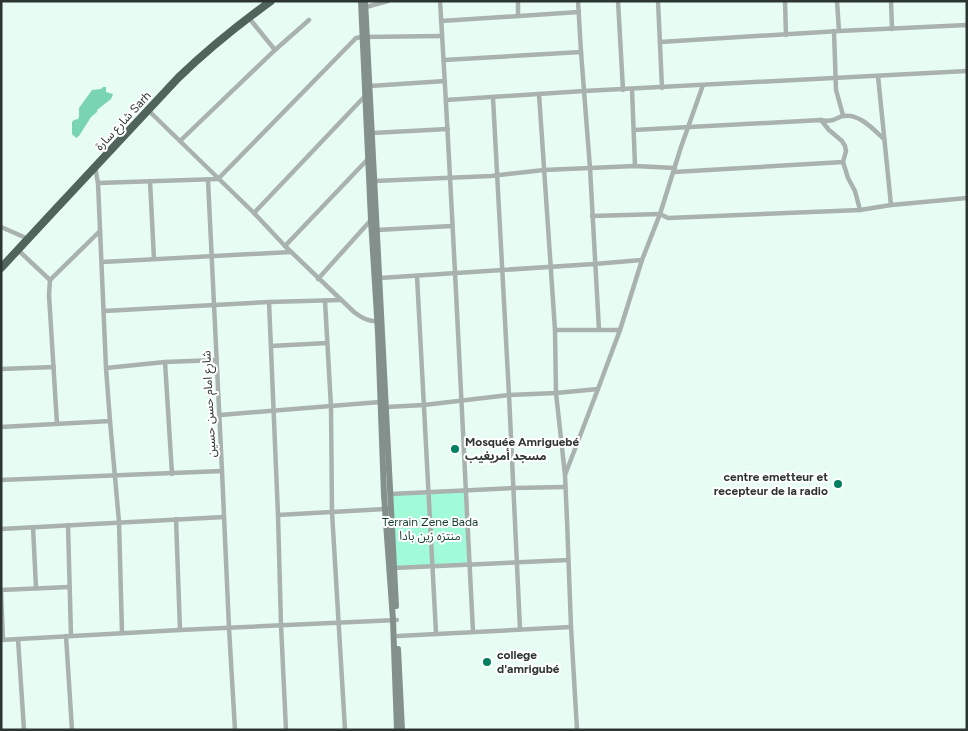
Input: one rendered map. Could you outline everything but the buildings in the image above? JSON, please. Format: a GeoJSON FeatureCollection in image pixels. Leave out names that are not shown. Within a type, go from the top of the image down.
{"type":"FeatureCollection","features":[{"type":"Feature","properties":{"kind":"highway","name":"شارع سارة Sarh"},"geometry":{"type":"LineString","coordinates":[[1,261],[145,106],[218,37],[265,1]]}},
{"type":"Feature","properties":{"kind":"highway","name":"شارع سارة Sarh"},"geometry":{"type":"LineString","coordinates":[[1,268],[194,62],[271,1]]}},
{"type":"Feature","properties":{"kind":"street"},"geometry":{"type":"LineString","coordinates":[[361,1],[370,86],[380,278],[379,321]]}},
{"type":"Feature","properties":{"kind":"street"},"geometry":{"type":"LineString","coordinates":[[388,1],[366,4],[366,95],[371,220],[383,405],[385,509],[398,636],[402,730]]}},
{"type":"Feature","properties":{"kind":"street"},"geometry":{"type":"LineString","coordinates":[[440,1],[462,400],[472,631]]}},
{"type":"Feature","properties":{"kind":"street"},"geometry":{"type":"LineString","coordinates":[[518,1],[518,16]]}},
{"type":"Feature","properties":{"kind":"street"},"geometry":{"type":"LineString","coordinates":[[578,1],[599,330]]}},
{"type":"Feature","properties":{"kind":"street"},"geometry":{"type":"LineString","coordinates":[[618,1],[622,90]]}},
{"type":"Feature","properties":{"kind":"street"},"geometry":{"type":"LineString","coordinates":[[658,1],[662,88]]}},
{"type":"Feature","properties":{"kind":"street"},"geometry":{"type":"LineString","coordinates":[[785,1],[786,35]]}},
{"type":"Feature","properties":{"kind":"street"},"geometry":{"type":"LineString","coordinates":[[837,1],[836,78],[837,96],[843,116]]}},
{"type":"Feature","properties":{"kind":"street"},"geometry":{"type":"LineString","coordinates":[[891,1],[892,28]]}},
{"type":"Feature","properties":{"kind":"street"},"geometry":{"type":"LineString","coordinates":[[441,21],[579,12]]}},
{"type":"Feature","properties":{"kind":"street"},"geometry":{"type":"LineString","coordinates":[[249,18],[275,50]]}},
{"type":"Feature","properties":{"kind":"street"},"geometry":{"type":"LineString","coordinates":[[180,141],[309,20]]}},
{"type":"Feature","properties":{"kind":"street"},"geometry":{"type":"LineString","coordinates":[[660,42],[967,25]]}},
{"type":"Feature","properties":{"kind":"street"},"geometry":{"type":"LineString","coordinates":[[98,183],[218,179],[352,40],[358,37],[442,36]]}},
{"type":"Feature","properties":{"kind":"street"},"geometry":{"type":"LineString","coordinates":[[444,60],[581,52]]}},
{"type":"Feature","properties":{"kind":"street"},"geometry":{"type":"LineString","coordinates":[[446,100],[967,71]]}},
{"type":"Feature","properties":{"kind":"street"},"geometry":{"type":"LineString","coordinates":[[878,76],[891,205]]}},
{"type":"Feature","properties":{"kind":"street"},"geometry":{"type":"LineString","coordinates":[[370,86],[445,82]]}},
{"type":"Feature","properties":{"kind":"street"},"geometry":{"type":"LineString","coordinates":[[565,475],[620,330],[642,260],[660,214],[703,85]]}},
{"type":"Feature","properties":{"kind":"street"},"geometry":{"type":"LineString","coordinates":[[632,89],[635,166]]}},
{"type":"Feature","properties":{"kind":"street"},"geometry":{"type":"LineString","coordinates":[[539,94],[555,330],[556,393],[565,475],[577,730]]}},
{"type":"Feature","properties":{"kind":"street"},"geometry":{"type":"LineString","coordinates":[[254,213],[366,95]]}},
{"type":"Feature","properties":{"kind":"street"},"geometry":{"type":"LineString","coordinates":[[493,98],[520,629]]}},
{"type":"Feature","properties":{"kind":"street"},"geometry":{"type":"LineString","coordinates":[[148,110],[254,213],[318,279],[354,312],[370,321],[379,321]]}},
{"type":"Feature","properties":{"kind":"street"},"geometry":{"type":"LineString","coordinates":[[634,130],[831,121],[843,116],[850,116],[873,128],[884,139]]}},
{"type":"Feature","properties":{"kind":"street"},"geometry":{"type":"LineString","coordinates":[[821,120],[845,146],[846,151],[843,162],[855,191],[860,210]]}},
{"type":"Feature","properties":{"kind":"street"},"geometry":{"type":"LineString","coordinates":[[372,133],[448,129]]}},
{"type":"Feature","properties":{"kind":"street"},"geometry":{"type":"LineString","coordinates":[[285,246],[368,159]]}},
{"type":"Feature","properties":{"kind":"street"},"geometry":{"type":"LineString","coordinates":[[374,181],[635,166],[674,170],[843,162]]}},
{"type":"Feature","properties":{"kind":"street"},"geometry":{"type":"LineString","coordinates":[[95,167],[98,183],[106,368],[119,522],[122,633]]}},
{"type":"Feature","properties":{"kind":"street","name":"شارع امام حسن حسين"},"geometry":{"type":"LineString","coordinates":[[208,180],[235,730]]}},
{"type":"Feature","properties":{"kind":"street"},"geometry":{"type":"LineString","coordinates":[[150,181],[154,259]]}},
{"type":"Feature","properties":{"kind":"street"},"geometry":{"type":"LineString","coordinates":[[592,216],[660,214],[668,218],[860,210],[891,205],[967,198]]}},
{"type":"Feature","properties":{"kind":"street"},"geometry":{"type":"LineString","coordinates":[[318,279],[371,220]]}},
{"type":"Feature","properties":{"kind":"street"},"geometry":{"type":"LineString","coordinates":[[377,230],[452,226]]}},
{"type":"Feature","properties":{"kind":"street"},"geometry":{"type":"LineString","coordinates":[[1,227],[24,237]]}},
{"type":"Feature","properties":{"kind":"street"},"geometry":{"type":"LineString","coordinates":[[57,424],[49,295],[50,280],[100,231]]}},
{"type":"Feature","properties":{"kind":"street"},"geometry":{"type":"LineString","coordinates":[[18,250],[50,280]]}},
{"type":"Feature","properties":{"kind":"street"},"geometry":{"type":"LineString","coordinates":[[102,262],[291,252]]}},
{"type":"Feature","properties":{"kind":"street"},"geometry":{"type":"LineString","coordinates":[[380,278],[642,260]]}},
{"type":"Feature","properties":{"kind":"street"},"geometry":{"type":"LineString","coordinates":[[417,276],[436,633]]}},
{"type":"Feature","properties":{"kind":"street"},"geometry":{"type":"LineString","coordinates":[[104,311],[341,300]]}},
{"type":"Feature","properties":{"kind":"street"},"geometry":{"type":"LineString","coordinates":[[325,301],[331,406],[332,512],[344,730]]}},
{"type":"Feature","properties":{"kind":"street"},"geometry":{"type":"LineString","coordinates":[[269,302],[286,730]]}},
{"type":"Feature","properties":{"kind":"street"},"geometry":{"type":"LineString","coordinates":[[555,330],[620,330]]}},
{"type":"Feature","properties":{"kind":"street"},"geometry":{"type":"LineString","coordinates":[[271,346],[327,343]]}},
{"type":"Feature","properties":{"kind":"street"},"geometry":{"type":"LineString","coordinates":[[106,368],[166,362],[217,360]]}},
{"type":"Feature","properties":{"kind":"street"},"geometry":{"type":"LineString","coordinates":[[166,362],[172,474]]}},
{"type":"Feature","properties":{"kind":"street"},"geometry":{"type":"LineString","coordinates":[[1,369],[54,367]]}},
{"type":"Feature","properties":{"kind":"street"},"geometry":{"type":"LineString","coordinates":[[220,414],[331,406],[424,405],[509,395],[598,389]]}},
{"type":"Feature","properties":{"kind":"street"},"geometry":{"type":"LineString","coordinates":[[383,405],[394,568],[397,730]]}},
{"type":"Feature","properties":{"kind":"street"},"geometry":{"type":"LineString","coordinates":[[1,427],[110,421]]}},
{"type":"Feature","properties":{"kind":"street"},"geometry":{"type":"LineString","coordinates":[[1,480],[222,471]]}},
{"type":"Feature","properties":{"kind":"street"},"geometry":{"type":"LineString","coordinates":[[390,494],[565,487]]}},
{"type":"Feature","properties":{"kind":"street"},"geometry":{"type":"LineString","coordinates":[[278,515],[385,509]]}},
{"type":"Feature","properties":{"kind":"street"},"geometry":{"type":"LineString","coordinates":[[1,529],[224,517]]}},
{"type":"Feature","properties":{"kind":"street"},"geometry":{"type":"LineString","coordinates":[[176,519],[180,630]]}},
{"type":"Feature","properties":{"kind":"street"},"geometry":{"type":"LineString","coordinates":[[68,525],[72,730]]}},
{"type":"Feature","properties":{"kind":"street"},"geometry":{"type":"LineString","coordinates":[[33,527],[36,588]]}},
{"type":"Feature","properties":{"kind":"street"},"geometry":{"type":"LineString","coordinates":[[394,568],[568,560]]}},
{"type":"Feature","properties":{"kind":"street"},"geometry":{"type":"LineString","coordinates":[[70,587],[1,591],[2,640],[395,620]]}},
{"type":"Feature","properties":{"kind":"street"},"geometry":{"type":"LineString","coordinates":[[398,636],[472,631],[571,628]]}},
{"type":"Feature","properties":{"kind":"street"},"geometry":{"type":"LineString","coordinates":[[18,639],[24,730]]}},
{"type":"Feature","properties":{"kind":"green space","name":"Terrain Zene Bada منتزه زين بادا"},"geometry":{"type":"Polygon","coordinates":[[[465,490],[469,564],[394,568],[390,494],[465,490]]]}},
{"type":"Feature","properties":{"kind":"shaded area"},"geometry":{"type":"Polygon","coordinates":[[[106,87],[106,92],[113,94],[111,99],[97,110],[76,138],[72,134],[72,122],[79,117],[79,108],[92,90],[106,87]]]}},
{"type":"Feature","properties":{"kind":"place","name":"Mosquée Amriguebé مسجد أمريغيب"},"geometry":{"type":"Point","coordinates":[455,449]}},
{"type":"Feature","properties":{"kind":"place","name":"centre emetteur et recepteur de la radio"},"geometry":{"type":"Point","coordinates":[838,484]}},
{"type":"Feature","properties":{"kind":"place","name":"college d'amrigubé"},"geometry":{"type":"Point","coordinates":[487,662]}}]}
